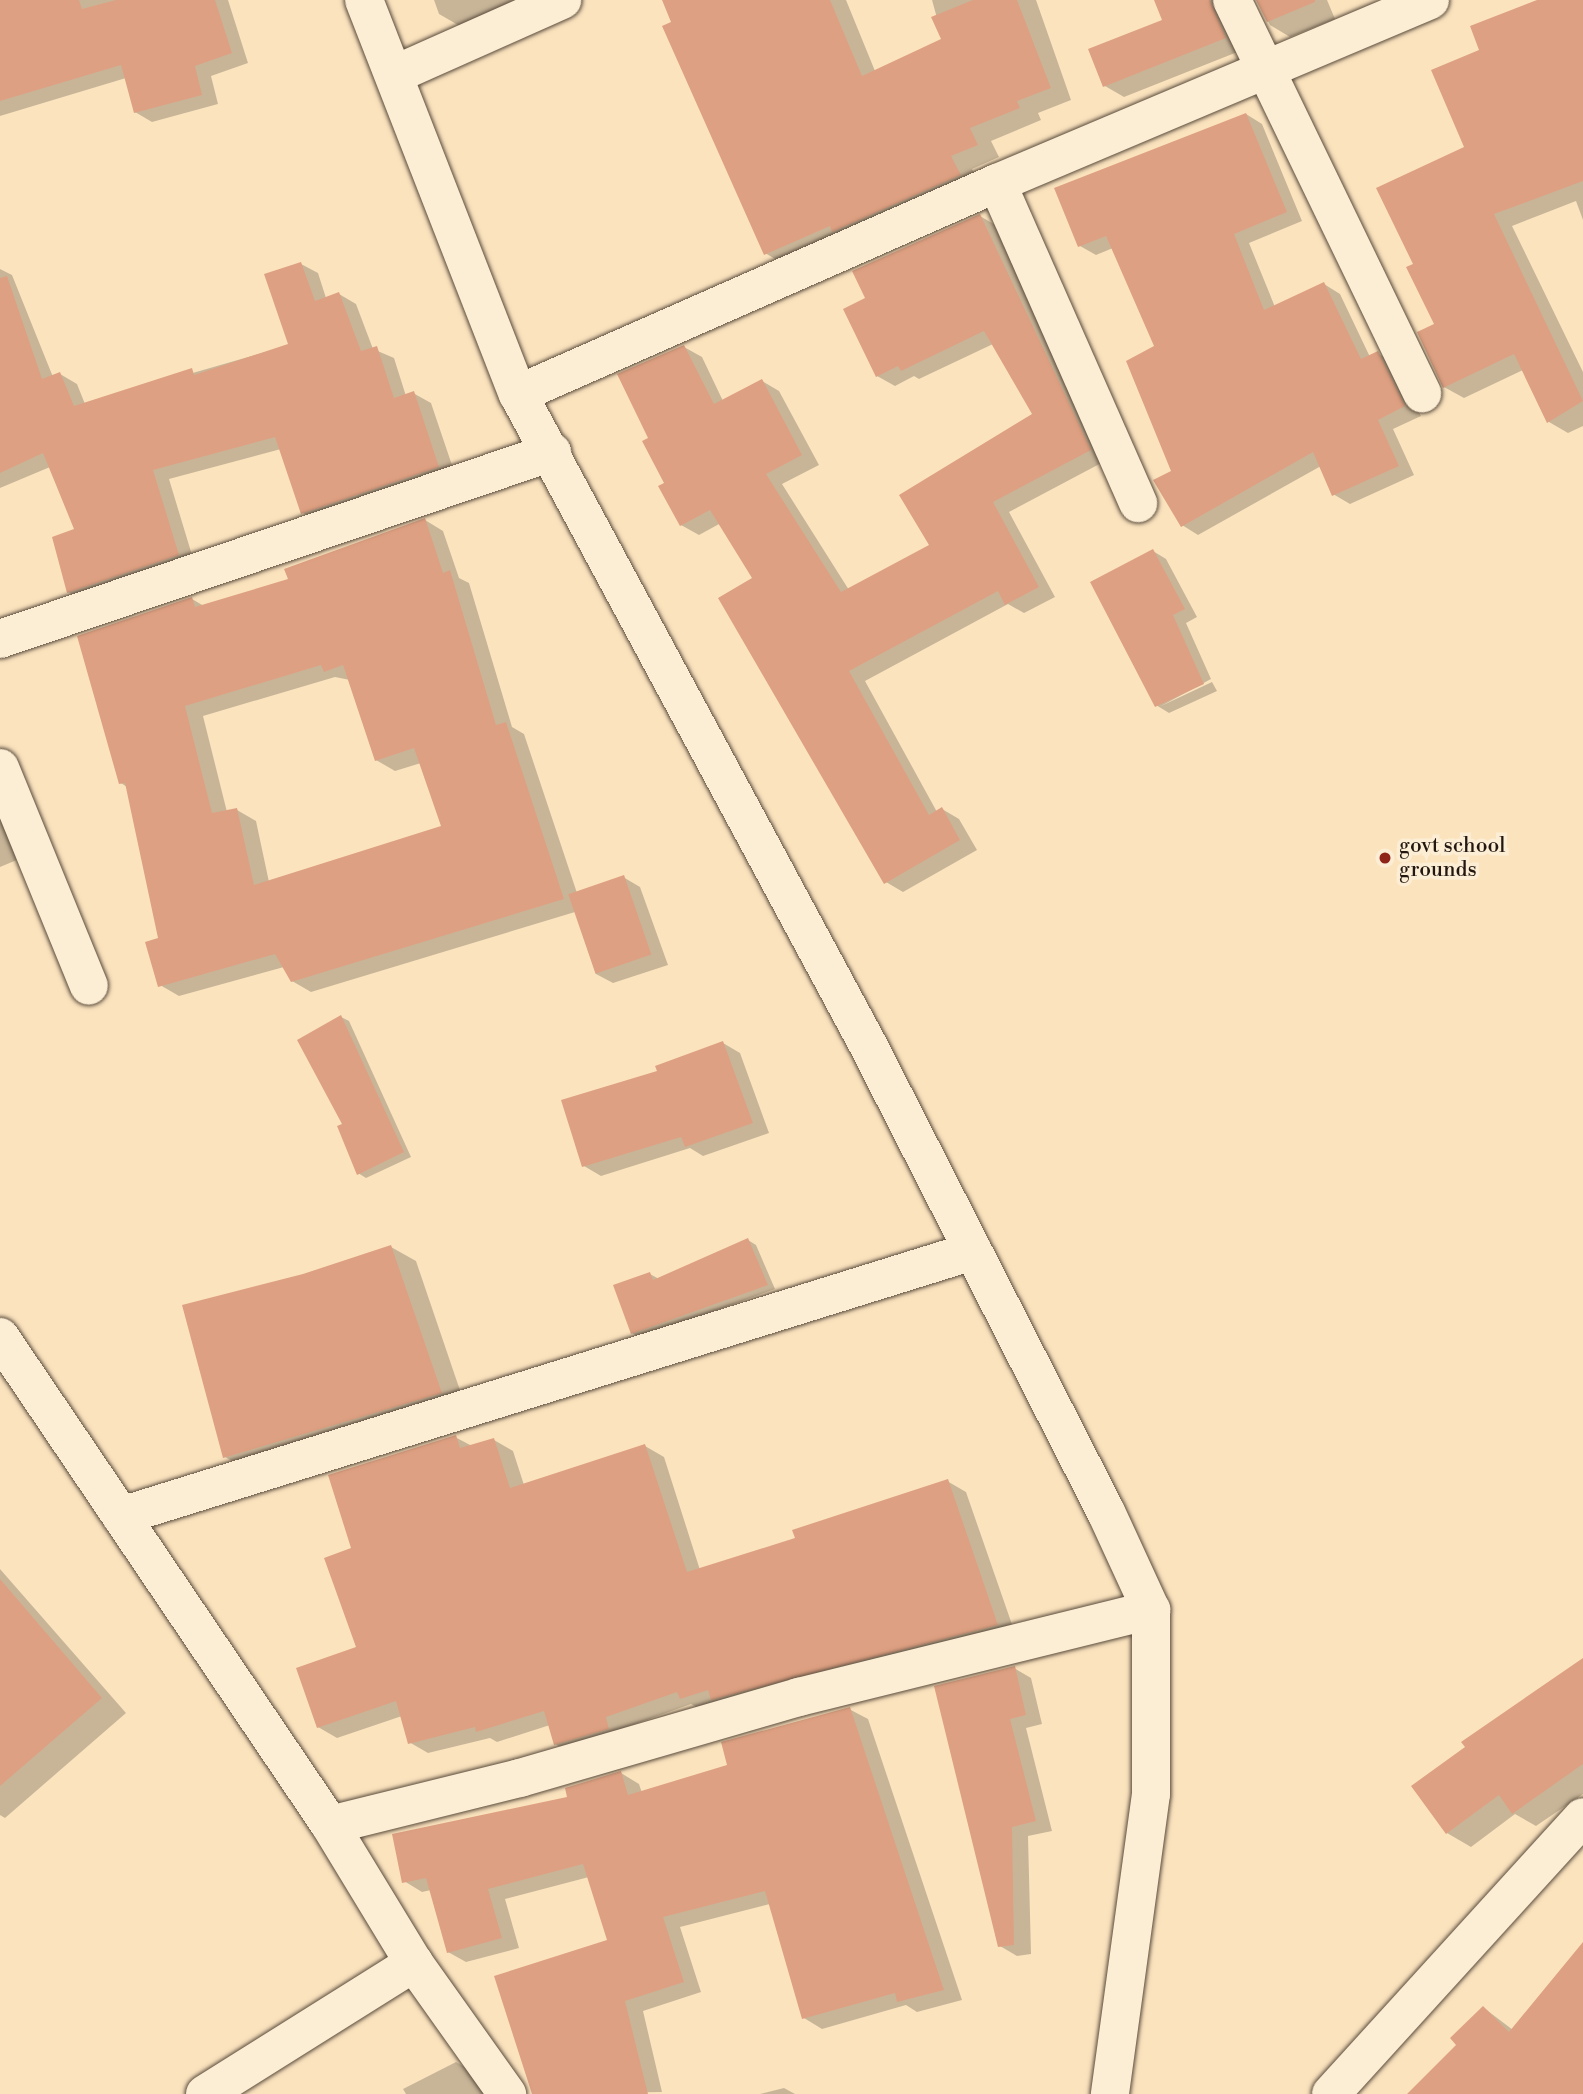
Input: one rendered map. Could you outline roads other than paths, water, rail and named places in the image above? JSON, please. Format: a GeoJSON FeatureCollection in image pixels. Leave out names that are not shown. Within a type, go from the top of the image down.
{"type":"FeatureCollection","features":[{"type":"Feature","properties":{"kind":"street"},"geometry":{"type":"LineString","coordinates":[[364,0],[396,74],[517,394],[552,452],[973,1251],[1106,1512],[1151,1610],[1151,1794],[1110,2094]]}},
{"type":"Feature","properties":{"kind":"street"},"geometry":{"type":"LineString","coordinates":[[396,74],[562,0]]}},
{"type":"Feature","properties":{"kind":"street"},"geometry":{"type":"LineString","coordinates":[[1232,0],[1262,70],[1422,393]]}},
{"type":"Feature","properties":{"kind":"street"},"geometry":{"type":"LineString","coordinates":[[517,394],[997,183],[1430,0]]}},
{"type":"Feature","properties":{"kind":"street"},"geometry":{"type":"LineString","coordinates":[[997,183],[1139,503]]}},
{"type":"Feature","properties":{"kind":"street"},"geometry":{"type":"LineString","coordinates":[[0,639],[552,452]]}},
{"type":"Feature","properties":{"kind":"street"},"geometry":{"type":"LineString","coordinates":[[0,768],[89,986]]}},
{"type":"Feature","properties":{"kind":"street"},"geometry":{"type":"LineString","coordinates":[[121,1516],[973,1251]]}},
{"type":"Feature","properties":{"kind":"street"},"geometry":{"type":"LineString","coordinates":[[0,1337],[330,1825],[414,1963],[507,2094]]}},
{"type":"Feature","properties":{"kind":"street"},"geometry":{"type":"LineString","coordinates":[[330,1825],[520,1778],[799,1697],[1151,1610]]}},
{"type":"Feature","properties":{"kind":"street"},"geometry":{"type":"LineString","coordinates":[[1331,2094],[1583,1817]]}},
{"type":"Feature","properties":{"kind":"street"},"geometry":{"type":"LineString","coordinates":[[205,2094],[414,1963]]}},
{"type":"Feature","properties":{"kind":"place","name":"govt school grounds"},"geometry":{"type":"Point","coordinates":[1385,858]}}]}
